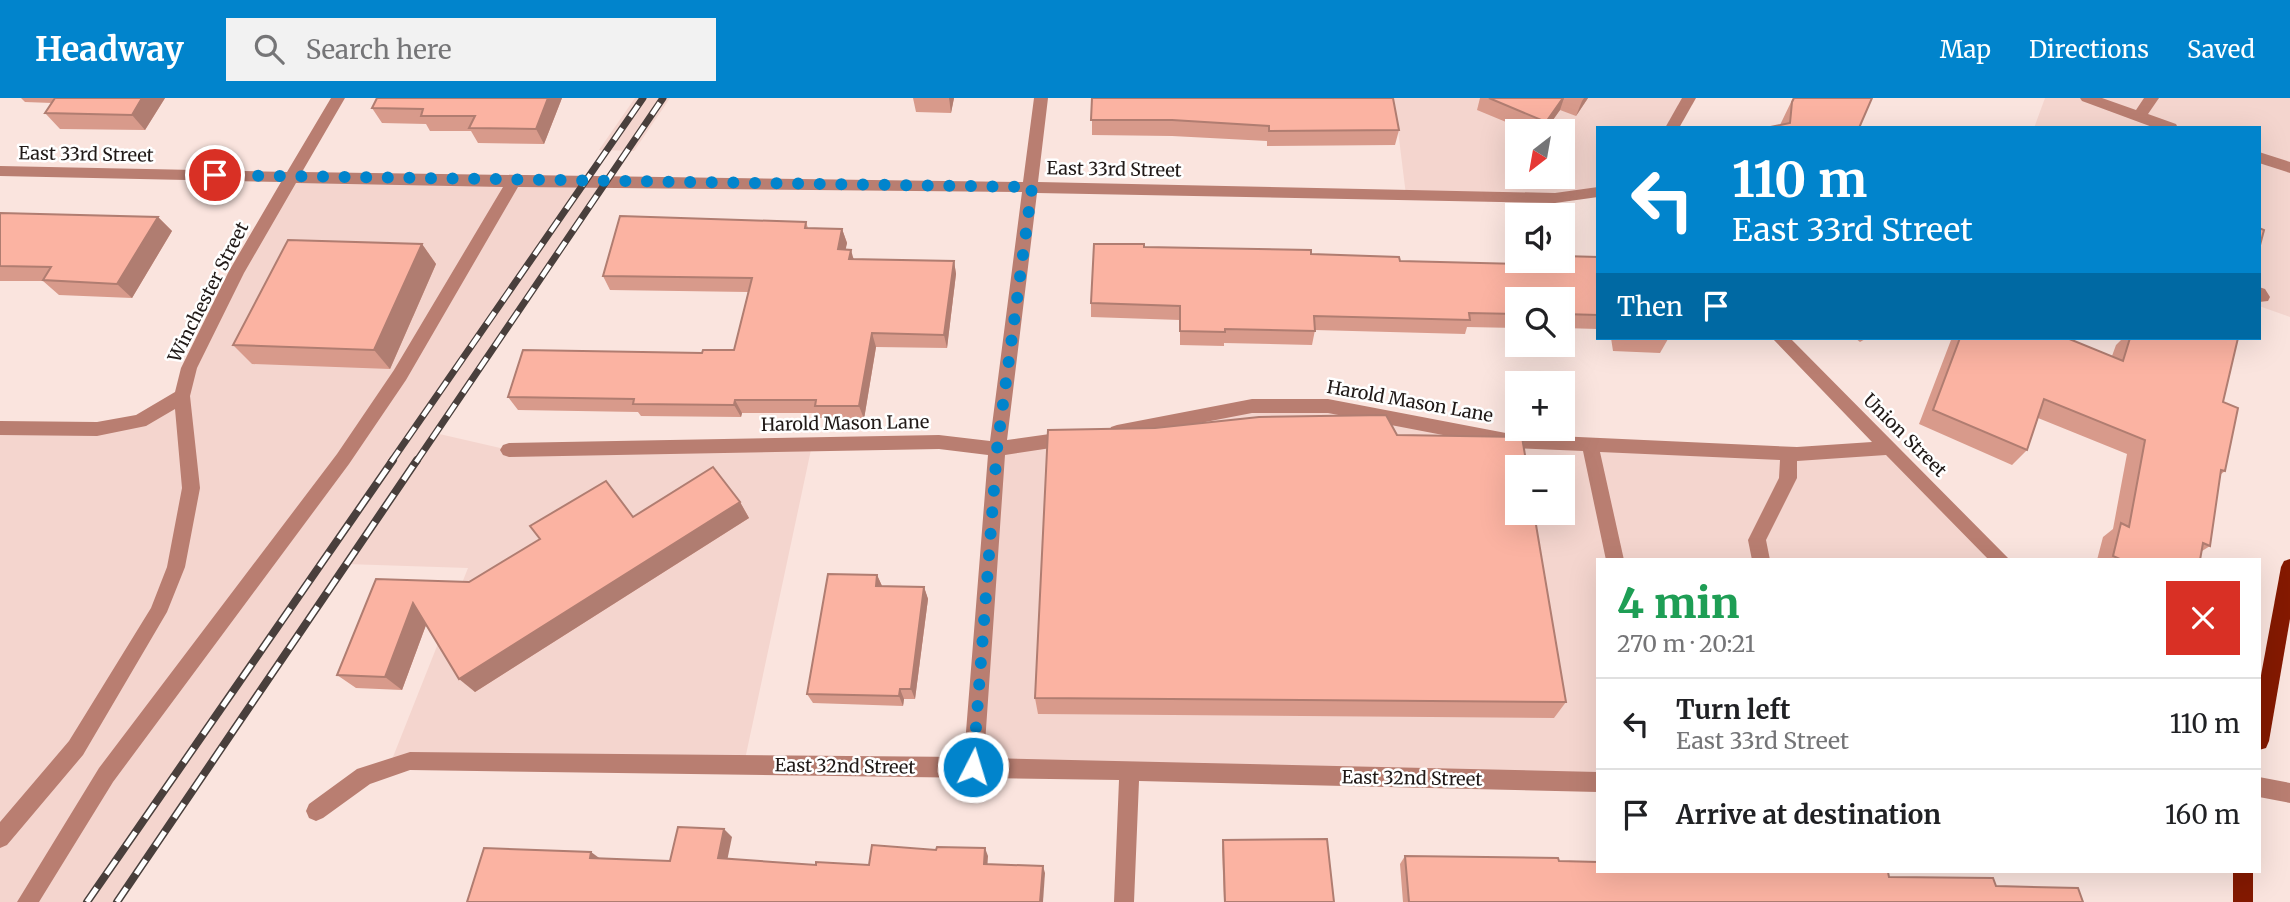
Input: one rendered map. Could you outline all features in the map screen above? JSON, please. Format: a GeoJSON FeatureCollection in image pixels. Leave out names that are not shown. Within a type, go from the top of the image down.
{"type":"FeatureCollection","features":[{"type":"Feature","properties":{"kind":"main road"},"geometry":{"type":"LineString","coordinates":[[2261,730],[2290,567]]}},
{"type":"Feature","properties":{"kind":"main road"},"geometry":{"type":"LineString","coordinates":[[2243,873],[2243,902]]}},
{"type":"Feature","properties":{"kind":"street","name":"Winchester Street"},"geometry":{"type":"LineString","coordinates":[[182,396],[189,368],[237,271],[338,98]]}},
{"type":"Feature","properties":{"kind":"street"},"geometry":{"type":"LineString","coordinates":[[973,767],[997,449],[1032,187],[1041,98]]}},
{"type":"Feature","properties":{"kind":"street"},"geometry":{"type":"LineString","coordinates":[[1673,126],[1689,98]]}},
{"type":"Feature","properties":{"kind":"street"},"geometry":{"type":"LineString","coordinates":[[2087,98],[2166,126]]}},
{"type":"Feature","properties":{"kind":"street"},"geometry":{"type":"LineString","coordinates":[[2139,116],[2152,98]]}},
{"type":"Feature","properties":{"kind":"street"},"geometry":{"type":"LineString","coordinates":[[2261,158],[2290,167]]}},
{"type":"Feature","properties":{"kind":"street","name":"East 33rd Street"},"geometry":{"type":"LineString","coordinates":[[0,171],[1555,198],[1596,192]]}},
{"type":"Feature","properties":{"kind":"street"},"geometry":{"type":"LineString","coordinates":[[27,902],[106,775],[343,459],[400,375],[514,181]]}},
{"type":"Feature","properties":{"kind":"street","name":"Union Street"},"geometry":{"type":"LineString","coordinates":[[1782,340],[1999,558]]}},
{"type":"Feature","properties":{"kind":"street"},"geometry":{"type":"LineString","coordinates":[[0,428],[97,429],[140,421],[182,396],[191,488],[176,567],[158,612],[76,748],[0,838]]}},
{"type":"Feature","properties":{"kind":"street","name":"Harold Mason Lane"},"geometry":{"type":"LineString","coordinates":[[509,450],[939,442],[997,449],[1252,406],[1328,406],[1511,440],[1789,454],[1887,448]]}},
{"type":"Feature","properties":{"kind":"street"},"geometry":{"type":"LineString","coordinates":[[1590,444],[1615,558]]}},
{"type":"Feature","properties":{"kind":"street"},"geometry":{"type":"LineString","coordinates":[[1760,558],[1757,540],[1788,478],[1789,454]]}},
{"type":"Feature","properties":{"kind":"street","name":"East 32nd Street"},"geometry":{"type":"LineString","coordinates":[[316,811],[364,776],[411,761],[973,767],[1596,782]]}},
{"type":"Feature","properties":{"kind":"street"},"geometry":{"type":"LineString","coordinates":[[1124,902],[1129,770]]}},
{"type":"Feature","properties":{"kind":"street"},"geometry":{"type":"LineString","coordinates":[[2261,787],[2290,793]]}},
{"type":"Feature","properties":{"kind":"shaded area"},"geometry":{"type":"Polygon","coordinates":[[[635,98],[670,98],[634,151],[599,150],[635,98]]]}},
{"type":"Feature","properties":{"kind":"shaded area"},"geometry":{"type":"Polygon","coordinates":[[[1394,98],[1689,98],[1674,126],[1596,126],[1596,192],[1555,198],[1406,195],[1394,98]]]}},
{"type":"Feature","properties":{"kind":"shaded area"},"geometry":{"type":"Polygon","coordinates":[[[2045,98],[2290,98],[2290,317],[2261,307],[2261,126],[2035,126],[2045,98]]]}},
{"type":"Feature","properties":{"kind":"shaded area"},"geometry":{"type":"Polygon","coordinates":[[[292,176],[606,182],[435,433],[509,450],[812,445],[744,764],[389,767],[468,568],[346,564],[117,902],[0,902],[0,428],[140,421],[182,396],[292,176]]]}},
{"type":"Feature","properties":{"kind":"shaded area"},"geometry":{"type":"Polygon","coordinates":[[[1252,406],[1328,406],[1505,441],[1797,454],[1887,448],[1999,558],[1596,558],[1596,782],[973,767],[997,449],[1252,406]]]}},
{"type":"Feature","properties":{"kind":"building"},"geometry":{"type":"Polygon","coordinates":[[[55,98],[142,98],[132,115],[45,113],[55,98]]]}},
{"type":"Feature","properties":{"kind":"building"},"geometry":{"type":"Polygon","coordinates":[[[377,98],[548,98],[536,129],[469,128],[475,116],[421,116],[423,109],[372,108],[377,98]]]}},
{"type":"Feature","properties":{"kind":"building"},"geometry":{"type":"Polygon","coordinates":[[[1092,98],[1393,98],[1399,130],[1269,131],[1269,126],[1172,120],[1091,120],[1092,98]]]}},
{"type":"Feature","properties":{"kind":"building"},"geometry":{"type":"Polygon","coordinates":[[[1489,98],[1563,98],[1548,119],[1539,119],[1489,98]]]}},
{"type":"Feature","properties":{"kind":"building"},"geometry":{"type":"Polygon","coordinates":[[[1794,98],[1872,98],[1860,126],[1775,126],[1790,123],[1794,98]]]}},
{"type":"Feature","properties":{"kind":"building"},"geometry":{"type":"Polygon","coordinates":[[[0,213],[158,217],[117,284],[43,280],[51,267],[0,266],[0,213]]]}},
{"type":"Feature","properties":{"kind":"building"},"geometry":{"type":"Polygon","coordinates":[[[620,216],[806,222],[805,228],[842,229],[838,249],[851,250],[849,259],[954,261],[944,335],[872,333],[859,406],[815,406],[816,400],[735,400],[734,405],[633,404],[634,399],[508,397],[523,350],[702,353],[703,350],[734,350],[752,278],[603,276],[620,216]]]}},
{"type":"Feature","properties":{"kind":"building"},"geometry":{"type":"Polygon","coordinates":[[[288,240],[422,244],[374,350],[233,345],[288,240]]]}},
{"type":"Feature","properties":{"kind":"building"},"geometry":{"type":"Polygon","coordinates":[[[1094,244],[1311,250],[1311,254],[1399,257],[1400,261],[1505,264],[1505,273],[1575,273],[1575,256],[1596,257],[1596,315],[1575,314],[1575,287],[1505,287],[1505,314],[1469,313],[1470,320],[1314,316],[1315,331],[1180,331],[1180,306],[1091,303],[1094,244]]]}},
{"type":"Feature","properties":{"kind":"building"},"geometry":{"type":"Polygon","coordinates":[[[1959,340],[2072,340],[2123,361],[2129,340],[2238,340],[2223,402],[2238,408],[2225,471],[2221,470],[2210,546],[2203,543],[2200,558],[2113,556],[2121,523],[2129,527],[2145,440],[2044,399],[2027,450],[1933,410],[1959,340]]]}},
{"type":"Feature","properties":{"kind":"building"},"geometry":{"type":"Polygon","coordinates":[[[1386,415],[1397,435],[1505,437],[1505,441],[1523,441],[1525,455],[1505,455],[1505,525],[1536,525],[1566,702],[1035,698],[1048,430],[1155,428],[1259,417],[1386,415]]]}},
{"type":"Feature","properties":{"kind":"building"},"geometry":{"type":"Polygon","coordinates":[[[713,467],[740,502],[459,679],[413,603],[385,677],[337,675],[376,579],[469,582],[540,539],[530,526],[606,481],[633,517],[713,467]]]}},
{"type":"Feature","properties":{"kind":"building"},"geometry":{"type":"Polygon","coordinates":[[[828,574],[877,575],[876,586],[924,587],[911,689],[900,689],[899,696],[807,694],[828,574]]]}},
{"type":"Feature","properties":{"kind":"building"},"geometry":{"type":"Polygon","coordinates":[[[678,827],[724,829],[718,858],[816,865],[816,862],[869,865],[872,845],[936,850],[937,847],[985,848],[984,864],[1043,866],[1040,902],[467,902],[484,848],[591,852],[590,858],[670,861],[678,827]]]}},
{"type":"Feature","properties":{"kind":"building"},"geometry":{"type":"Polygon","coordinates":[[[1327,839],[1334,902],[1225,902],[1223,840],[1327,839]]]}},
{"type":"Feature","properties":{"kind":"building"},"geometry":{"type":"Polygon","coordinates":[[[1405,856],[1558,858],[1559,861],[1596,862],[1596,873],[1888,873],[1889,877],[1993,878],[1996,886],[2078,888],[2083,902],[1409,902],[1405,856]]]}},
{"type":"Feature","properties":{"kind":"railway"},"geometry":{"type":"LineString","coordinates":[[391,462],[643,98]]}},
{"type":"Feature","properties":{"kind":"railway"},"geometry":{"type":"LineString","coordinates":[[416,462],[663,98]]}},
{"type":"Feature","properties":{"kind":"railway"},"geometry":{"type":"LineString","coordinates":[[87,902],[393,460]]}},
{"type":"Feature","properties":{"kind":"railway"},"geometry":{"type":"LineString","coordinates":[[117,902],[417,460]]}},
{"type":"Feature","properties":{"kind":"route"},"geometry":{"type":"LineString","coordinates":[[215,175],[537,182],[1032,187],[997,449],[973,767]]}}]}
